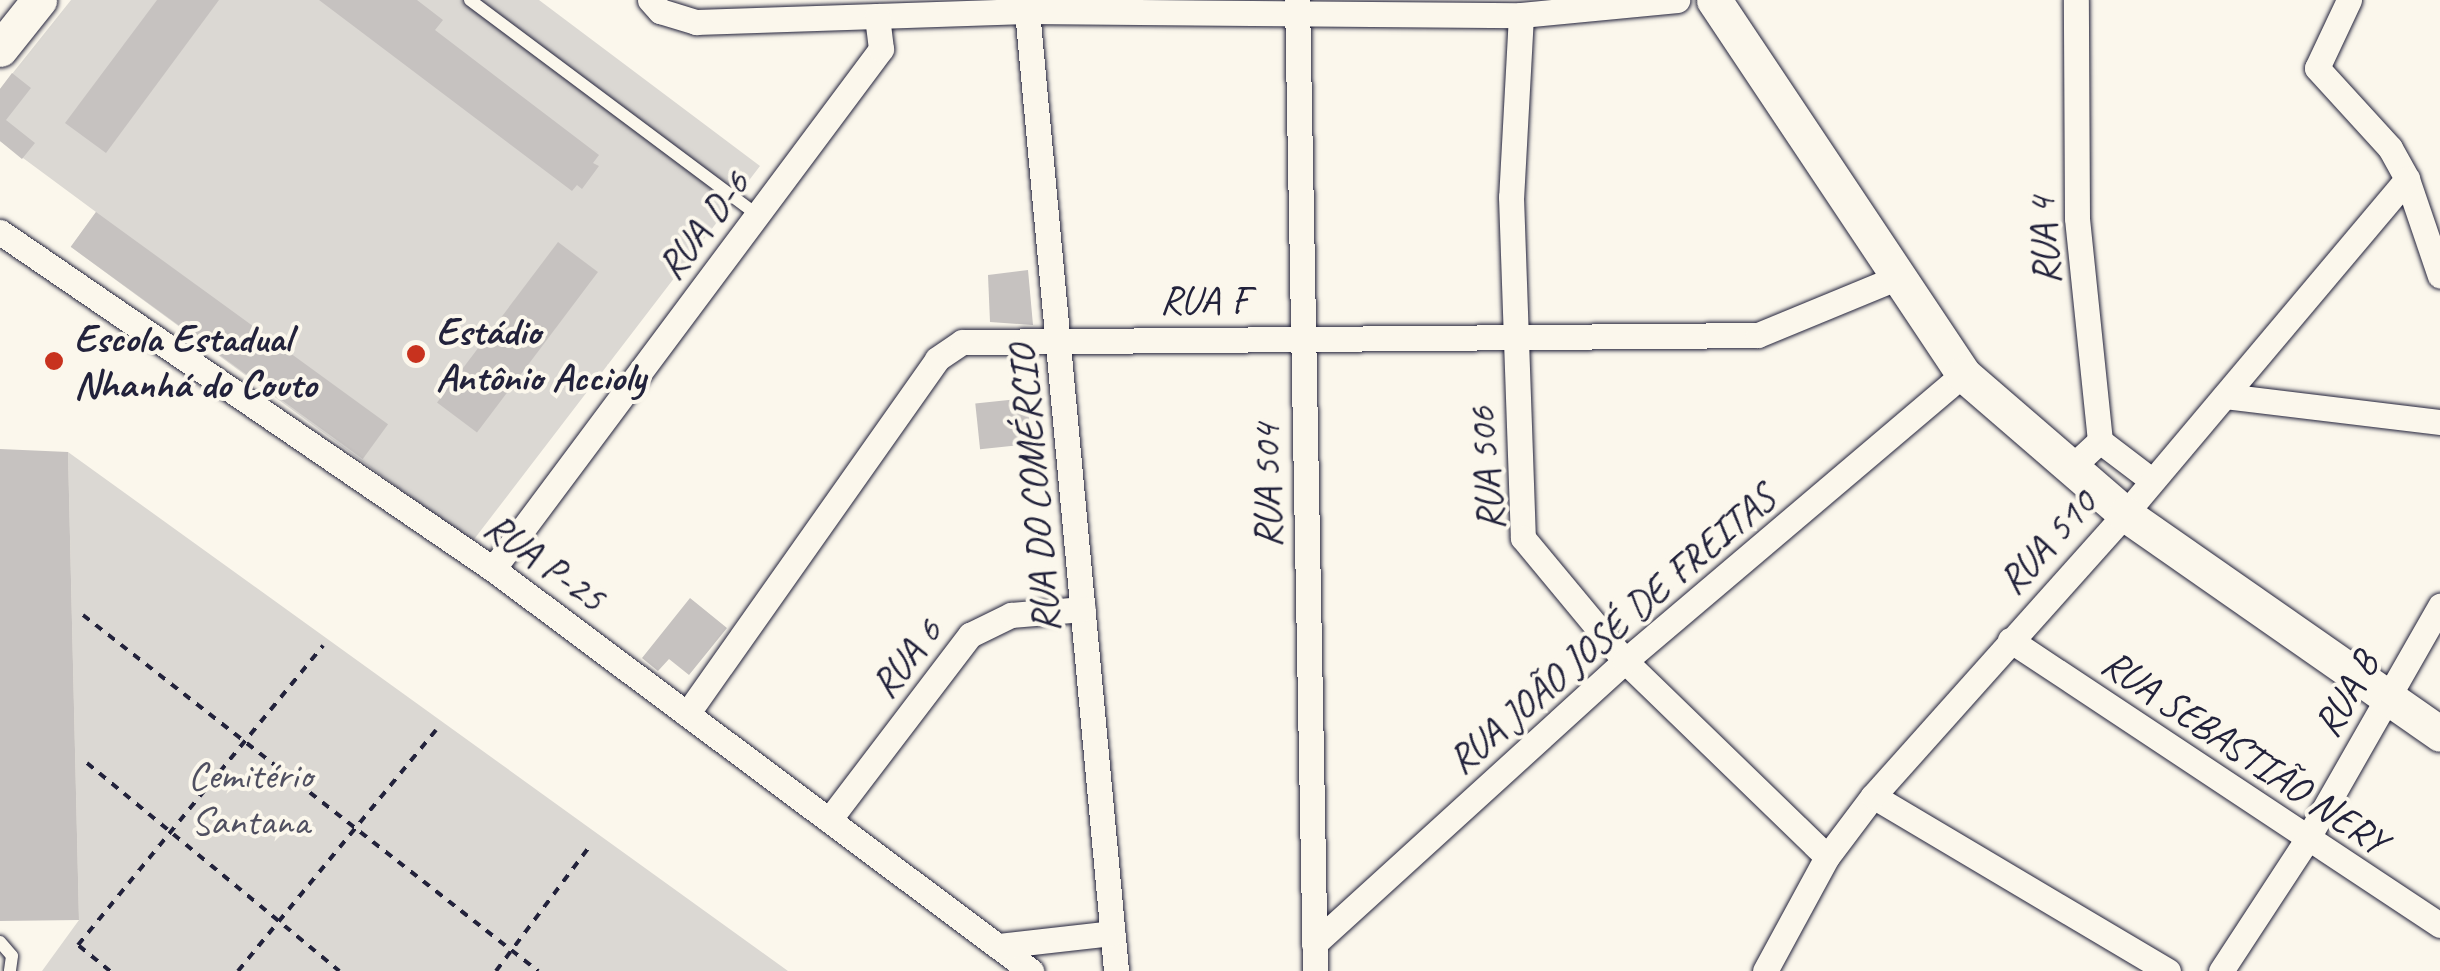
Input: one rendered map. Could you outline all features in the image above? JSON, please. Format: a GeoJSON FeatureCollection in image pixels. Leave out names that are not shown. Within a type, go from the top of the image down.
{"type":"FeatureCollection","features":[{"type":"Feature","properties":{"kind":"street"},"geometry":{"type":"LineString","coordinates":[[4,40],[40,0]]}},
{"type":"Feature","properties":{"kind":"street"},"geometry":{"type":"LineString","coordinates":[[655,5],[696,22],[1026,6],[1297,5],[1522,15],[1677,0]]}},
{"type":"Feature","properties":{"kind":"street"},"geometry":{"type":"LineString","coordinates":[[1714,0],[1963,374],[2125,514],[2385,700],[2440,734]]}},
{"type":"Feature","properties":{"kind":"street","name":"RUA 4"},"geometry":{"type":"LineString","coordinates":[[2076,0],[2077,218],[2100,441]]}},
{"type":"Feature","properties":{"kind":"street"},"geometry":{"type":"LineString","coordinates":[[2349,0],[2317,68],[2390,148],[2408,179],[2440,276]]}},
{"type":"Feature","properties":{"kind":"street","name":"RUA 504"},"geometry":{"type":"LineString","coordinates":[[1297,5],[1314,971]]}},
{"type":"Feature","properties":{"kind":"street","name":"RUA DO COMÉRCIO"},"geometry":{"type":"LineString","coordinates":[[1026,6],[1116,971]]}},
{"type":"Feature","properties":{"kind":"street","name":"RUA 506"},"geometry":{"type":"LineString","coordinates":[[1522,15],[1512,197],[1523,538],[1626,661],[1827,858]]}},
{"type":"Feature","properties":{"kind":"street","name":"RUA D-6"},"geometry":{"type":"LineString","coordinates":[[493,569],[881,49],[877,16]]}},
{"type":"Feature","properties":{"kind":"street","name":"RUA 510"},"geometry":{"type":"LineString","coordinates":[[1777,967],[1827,858],[1873,796],[2125,514],[2150,479],[2408,179]]}},
{"type":"Feature","properties":{"kind":"street","name":"RUA P-25"},"geometry":{"type":"LineString","coordinates":[[0,232],[493,569],[1031,971]]}},
{"type":"Feature","properties":{"kind":"street","name":"RUA F"},"geometry":{"type":"LineString","coordinates":[[687,714],[938,359],[962,342],[985,337],[1057,336],[1515,341],[1758,335],[1899,277]]}},
{"type":"Feature","properties":{"kind":"street","name":"RUA JOÃO JOSÉ DE FREITAS"},"geometry":{"type":"LineString","coordinates":[[1314,944],[1626,661],[1963,374]]}},
{"type":"Feature","properties":{"kind":"street"},"geometry":{"type":"LineString","coordinates":[[2224,396],[2440,422]]}},
{"type":"Feature","properties":{"kind":"street"},"geometry":{"type":"LineString","coordinates":[[2074,466],[2100,441],[2150,479]]}},
{"type":"Feature","properties":{"kind":"street","name":"RUA B"},"geometry":{"type":"LineString","coordinates":[[2221,971],[2306,841],[2440,606]]}},
{"type":"Feature","properties":{"kind":"street","name":"RUA 6"},"geometry":{"type":"LineString","coordinates":[[830,820],[970,634],[1010,614],[1082,609]]}},
{"type":"Feature","properties":{"kind":"street","name":"RUA SEBASTIÃO NERY"},"geometry":{"type":"LineString","coordinates":[[2010,640],[2306,841],[2440,926]]}},
{"type":"Feature","properties":{"kind":"street"},"geometry":{"type":"LineString","coordinates":[[1873,796],[2168,971]]}},
{"type":"Feature","properties":{"kind":"street"},"geometry":{"type":"LineString","coordinates":[[998,946],[1112,933]]}},
{"type":"Feature","properties":{"kind":"lane"},"geometry":{"type":"LineString","coordinates":[[470,0],[757,215]]}},
{"type":"Feature","properties":{"kind":"lane"},"geometry":{"type":"LineString","coordinates":[[0,942],[12,956],[10,971]]}},
{"type":"Feature","properties":{"kind":"path"},"geometry":{"type":"LineString","coordinates":[[83,615],[538,971]]}},
{"type":"Feature","properties":{"kind":"path"},"geometry":{"type":"LineString","coordinates":[[110,971],[78,945],[323,646]]}},
{"type":"Feature","properties":{"kind":"path"},"geometry":{"type":"LineString","coordinates":[[238,971],[436,730]]}},
{"type":"Feature","properties":{"kind":"path"},"geometry":{"type":"LineString","coordinates":[[87,763],[339,971]]}},
{"type":"Feature","properties":{"kind":"path"},"geometry":{"type":"LineString","coordinates":[[496,971],[590,846]]}},
{"type":"Feature","properties":{"kind":"green space","name":"Estádio Antônio Accioly"},"geometry":{"type":"Polygon","coordinates":[[[71,0],[539,0],[760,166],[472,542],[71,247],[96,212],[0,141],[0,89],[71,0]]]}},
{"type":"Feature","properties":{"kind":"green space","name":"Cemitério Santana"},"geometry":{"type":"Polygon","coordinates":[[[68,452],[788,971],[42,971],[79,920],[68,452]]]}},
{"type":"Feature","properties":{"kind":"building"},"geometry":{"type":"Polygon","coordinates":[[[157,0],[219,0],[106,153],[65,123],[157,0]]]}},
{"type":"Feature","properties":{"kind":"building"},"geometry":{"type":"Polygon","coordinates":[[[319,0],[417,0],[443,20],[435,30],[599,155],[593,163],[599,166],[582,189],[577,185],[572,191],[319,0]]]}},
{"type":"Feature","properties":{"kind":"building"},"geometry":{"type":"Polygon","coordinates":[[[12,73],[31,88],[6,120],[35,143],[22,159],[0,141],[0,89],[12,73]]]}},
{"type":"Feature","properties":{"kind":"building"},"geometry":{"type":"Polygon","coordinates":[[[96,212],[388,424],[363,459],[71,247],[96,212]]]}},
{"type":"Feature","properties":{"kind":"building"},"geometry":{"type":"Polygon","coordinates":[[[558,242],[598,272],[477,433],[437,403],[558,242]]]}},
{"type":"Feature","properties":{"kind":"building"},"geometry":{"type":"Polygon","coordinates":[[[1028,270],[1033,325],[990,322],[988,275],[1028,270]]]}},
{"type":"Feature","properties":{"kind":"building"},"geometry":{"type":"Polygon","coordinates":[[[1027,398],[1032,444],[980,449],[975,403],[1027,398]]]}},
{"type":"Feature","properties":{"kind":"building"},"geometry":{"type":"Polygon","coordinates":[[[0,449],[68,452],[79,920],[0,921],[0,449]]]}},
{"type":"Feature","properties":{"kind":"building"},"geometry":{"type":"Polygon","coordinates":[[[690,598],[727,628],[689,675],[669,659],[658,671],[642,658],[690,598]]]}},
{"type":"Feature","properties":{"kind":"place","name":"Estádio Antônio Accioly"},"geometry":{"type":"Point","coordinates":[416,354]}},
{"type":"Feature","properties":{"kind":"place","name":"Escola Estadual Nhanhá do Couto"},"geometry":{"type":"Point","coordinates":[54,361]}}]}
